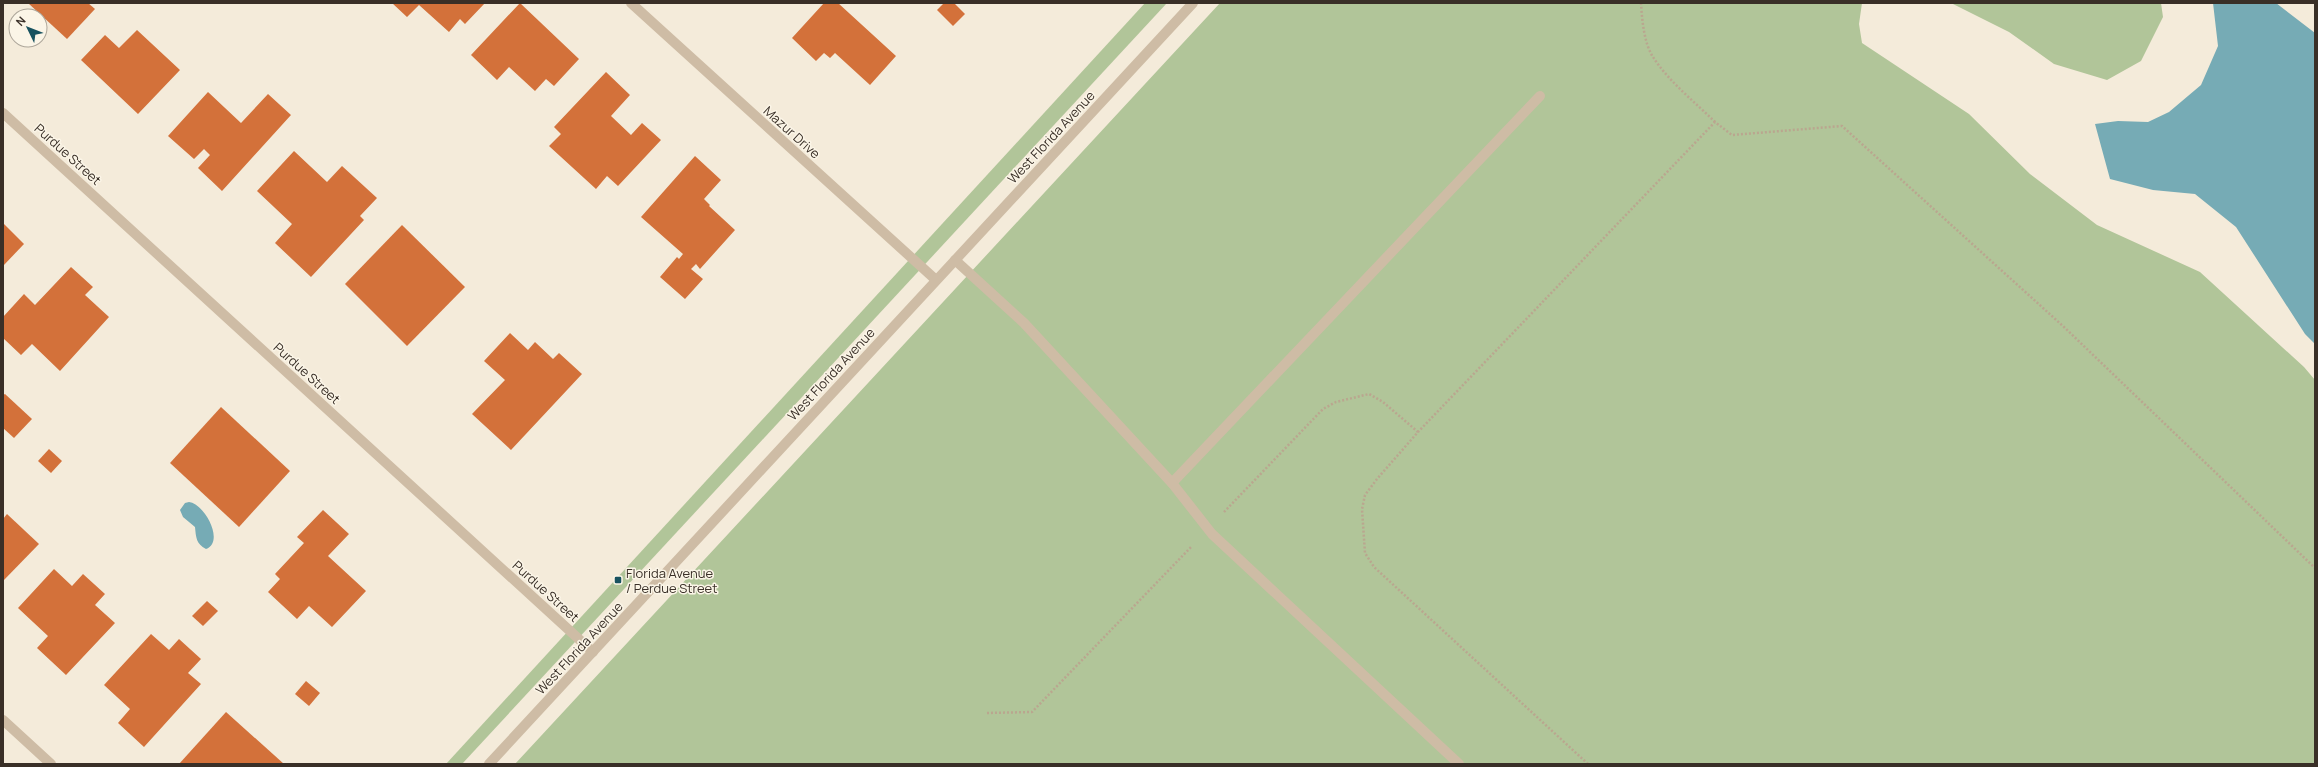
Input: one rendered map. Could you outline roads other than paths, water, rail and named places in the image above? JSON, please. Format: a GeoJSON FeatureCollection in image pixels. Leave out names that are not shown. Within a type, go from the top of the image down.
{"type":"FeatureCollection","features":[{"type":"Feature","properties":{"kind":"street","name":"Mazur Drive"},"geometry":{"type":"LineString","coordinates":[[631,3],[936,280]]}},
{"type":"Feature","properties":{"kind":"street","name":"West Florida Avenue"},"geometry":{"type":"LineString","coordinates":[[489,764],[1193,3]]}},
{"type":"Feature","properties":{"kind":"street"},"geometry":{"type":"LineString","coordinates":[[1172,483],[1540,96]]}},
{"type":"Feature","properties":{"kind":"street","name":"Purdue Street"},"geometry":{"type":"LineString","coordinates":[[3,113],[593,652]]}},
{"type":"Feature","properties":{"kind":"street"},"geometry":{"type":"LineString","coordinates":[[955,260],[1024,323],[1172,483],[1212,534],[1459,764]]}},
{"type":"Feature","properties":{"kind":"street"},"geometry":{"type":"LineString","coordinates":[[3,720],[51,764]]}},
{"type":"Feature","properties":{"kind":"water"},"geometry":{"type":"Polygon","coordinates":[[[2213,3],[2276,3],[2315,33],[2315,344],[2305,334],[2236,227],[2195,194],[2153,190],[2110,179],[2095,124],[2118,121],[2148,122],[2169,112],[2201,85],[2218,46],[2213,3]]]}},
{"type":"Feature","properties":{"kind":"water"},"geometry":{"type":"Polygon","coordinates":[[[189,502],[195,504],[201,509],[211,524],[214,539],[211,545],[206,549],[198,542],[195,527],[183,517],[180,510],[185,503],[189,502]]]}},
{"type":"Feature","properties":{"kind":"place","name":"Florida Avenue / Perdue Street"},"geometry":{"type":"Point","coordinates":[618,580]}}]}
